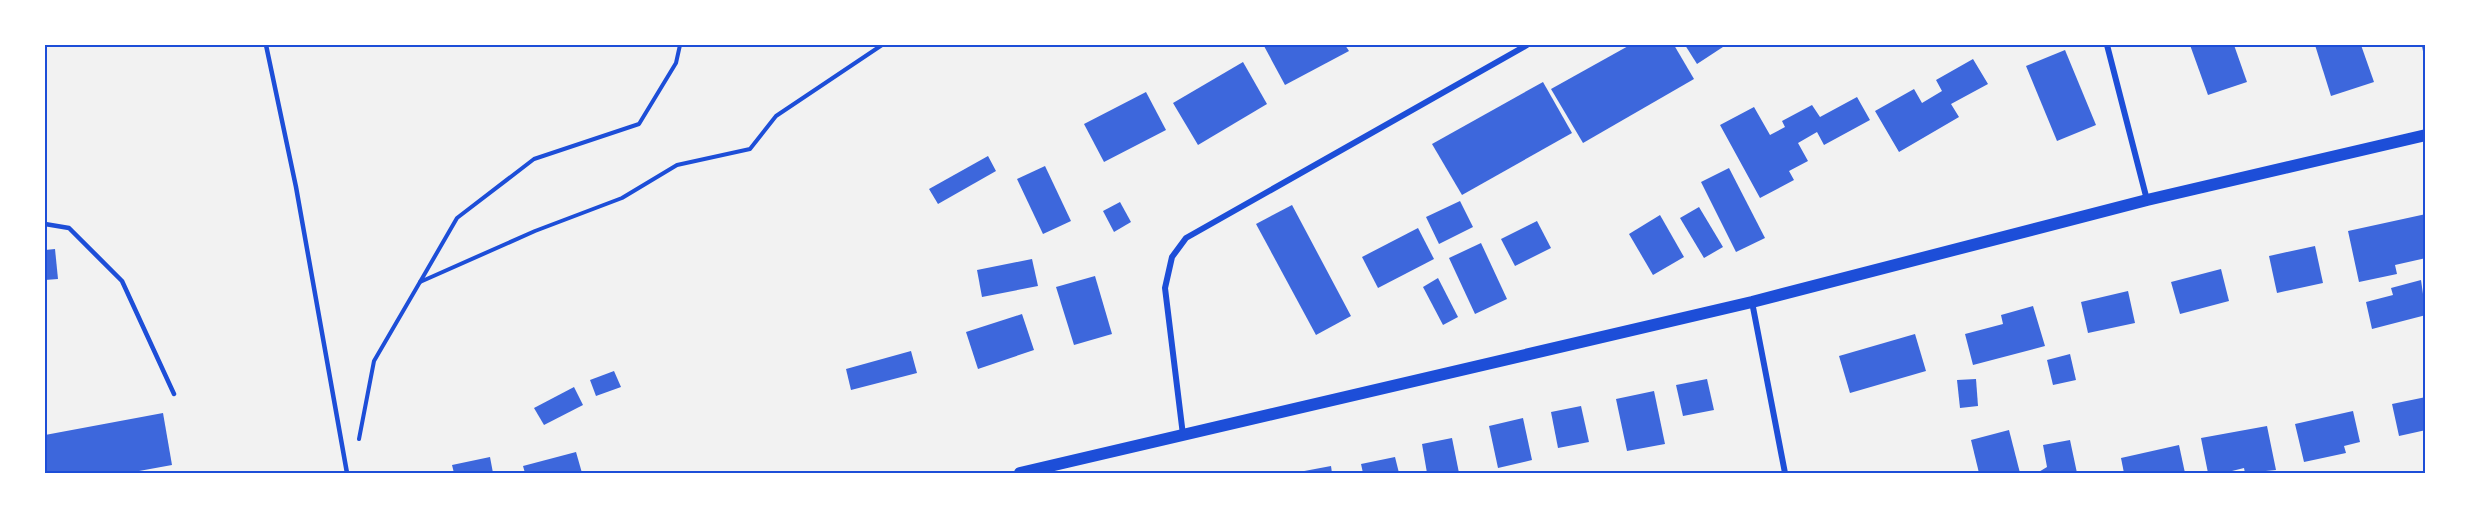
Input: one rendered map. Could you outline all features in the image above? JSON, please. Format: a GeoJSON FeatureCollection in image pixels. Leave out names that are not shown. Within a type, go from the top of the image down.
{"type":"FeatureCollection","features":[{"type":"Feature","properties":{"kind":"main road"},"geometry":{"type":"LineString","coordinates":[[1020,473],[1752,302],[2147,200],[2426,135]]}},
{"type":"Feature","properties":{"kind":"street"},"geometry":{"type":"LineString","coordinates":[[1184,435],[1165,288],[1172,257],[1186,238],[1527,45]]}},
{"type":"Feature","properties":{"kind":"street"},"geometry":{"type":"LineString","coordinates":[[2107,45],[2147,200]]}},
{"type":"Feature","properties":{"kind":"street"},"geometry":{"type":"LineString","coordinates":[[2425,45],[2426,51]]}},
{"type":"Feature","properties":{"kind":"street"},"geometry":{"type":"LineString","coordinates":[[1752,302],[1785,473]]}},
{"type":"Feature","properties":{"kind":"lane"},"geometry":{"type":"LineString","coordinates":[[267,45],[296,187],[347,473]]}},
{"type":"Feature","properties":{"kind":"lane"},"geometry":{"type":"LineString","coordinates":[[45,224],[69,228],[122,281],[174,394]]}},
{"type":"Feature","properties":{"kind":"path"},"geometry":{"type":"LineString","coordinates":[[357,450],[374,361],[457,218],[534,159],[639,124],[676,63],[680,45]]}},
{"type":"Feature","properties":{"kind":"path"},"geometry":{"type":"LineString","coordinates":[[420,282],[535,231],[622,198],[677,165],[750,149],[776,116],[882,45]]}},
{"type":"Feature","properties":{"kind":"building"},"geometry":{"type":"Polygon","coordinates":[[[1345,45],[1349,51],[1285,85],[1264,46],[1345,45]]]}},
{"type":"Feature","properties":{"kind":"building"},"geometry":{"type":"Polygon","coordinates":[[[1630,45],[1674,45],[1694,79],[1583,143],[1551,89],[1630,45]]]}},
{"type":"Feature","properties":{"kind":"building"},"geometry":{"type":"Polygon","coordinates":[[[1685,45],[1726,45],[1697,64],[1685,45]]]}},
{"type":"Feature","properties":{"kind":"building"},"geometry":{"type":"Polygon","coordinates":[[[2190,45],[2234,45],[2247,82],[2208,95],[2190,45]]]}},
{"type":"Feature","properties":{"kind":"building"},"geometry":{"type":"Polygon","coordinates":[[[2315,45],[2361,45],[2374,82],[2331,96],[2315,45]]]}},
{"type":"Feature","properties":{"kind":"building"},"geometry":{"type":"Polygon","coordinates":[[[2065,50],[2096,125],[2057,141],[2026,66],[2065,50]]]}},
{"type":"Feature","properties":{"kind":"building"},"geometry":{"type":"Polygon","coordinates":[[[1973,59],[1988,84],[1951,104],[1959,117],[1899,152],[1875,111],[1914,89],[1922,103],[1942,91],[1936,80],[1973,59]]]}},
{"type":"Feature","properties":{"kind":"building"},"geometry":{"type":"Polygon","coordinates":[[[1243,62],[1267,104],[1198,145],[1173,103],[1243,62]]]}},
{"type":"Feature","properties":{"kind":"building"},"geometry":{"type":"Polygon","coordinates":[[[1543,82],[1572,133],[1462,195],[1432,144],[1543,82]]]}},
{"type":"Feature","properties":{"kind":"building"},"geometry":{"type":"Polygon","coordinates":[[[1146,92],[1166,130],[1104,162],[1084,124],[1146,92]]]}},
{"type":"Feature","properties":{"kind":"building"},"geometry":{"type":"Polygon","coordinates":[[[1857,97],[1870,120],[1824,145],[1817,132],[1798,143],[1808,161],[1789,171],[1794,180],[1760,198],[1720,125],[1754,107],[1770,135],[1785,127],[1782,121],[1812,105],[1820,117],[1857,97]]]}},
{"type":"Feature","properties":{"kind":"building"},"geometry":{"type":"Polygon","coordinates":[[[988,156],[996,171],[938,204],[929,189],[988,156]]]}},
{"type":"Feature","properties":{"kind":"building"},"geometry":{"type":"Polygon","coordinates":[[[1045,166],[1071,221],[1043,234],[1017,179],[1045,166]]]}},
{"type":"Feature","properties":{"kind":"building"},"geometry":{"type":"Polygon","coordinates":[[[1729,168],[1765,238],[1736,252],[1701,182],[1729,168]]]}},
{"type":"Feature","properties":{"kind":"building"},"geometry":{"type":"Polygon","coordinates":[[[1460,201],[1473,227],[1439,244],[1426,217],[1460,201]]]}},
{"type":"Feature","properties":{"kind":"building"},"geometry":{"type":"Polygon","coordinates":[[[1120,202],[1131,222],[1114,232],[1103,211],[1120,202]]]}},
{"type":"Feature","properties":{"kind":"building"},"geometry":{"type":"Polygon","coordinates":[[[1292,205],[1351,316],[1316,335],[1256,224],[1292,205]]]}},
{"type":"Feature","properties":{"kind":"building"},"geometry":{"type":"Polygon","coordinates":[[[1699,207],[1723,247],[1704,258],[1680,218],[1699,207]]]}},
{"type":"Feature","properties":{"kind":"building"},"geometry":{"type":"Polygon","coordinates":[[[2426,214],[2426,258],[2395,265],[2397,274],[2359,282],[2348,231],[2426,214]]]}},
{"type":"Feature","properties":{"kind":"building"},"geometry":{"type":"Polygon","coordinates":[[[1660,215],[1684,257],[1653,275],[1629,234],[1660,215]]]}},
{"type":"Feature","properties":{"kind":"building"},"geometry":{"type":"Polygon","coordinates":[[[1537,221],[1551,248],[1515,266],[1501,239],[1537,221]]]}},
{"type":"Feature","properties":{"kind":"building"},"geometry":{"type":"Polygon","coordinates":[[[1418,228],[1434,259],[1378,288],[1362,257],[1418,228]]]}},
{"type":"Feature","properties":{"kind":"building"},"geometry":{"type":"Polygon","coordinates":[[[1481,243],[1507,299],[1475,314],[1449,258],[1481,243]]]}},
{"type":"Feature","properties":{"kind":"building"},"geometry":{"type":"Polygon","coordinates":[[[2315,246],[2323,283],[2277,293],[2269,256],[2315,246]]]}},
{"type":"Feature","properties":{"kind":"building"},"geometry":{"type":"Polygon","coordinates":[[[55,249],[58,279],[45,280],[45,250],[55,249]]]}},
{"type":"Feature","properties":{"kind":"building"},"geometry":{"type":"Polygon","coordinates":[[[1032,259],[1038,286],[982,297],[977,270],[1032,259]]]}},
{"type":"Feature","properties":{"kind":"building"},"geometry":{"type":"Polygon","coordinates":[[[2221,269],[2229,301],[2180,314],[2171,282],[2221,269]]]}},
{"type":"Feature","properties":{"kind":"building"},"geometry":{"type":"Polygon","coordinates":[[[1095,276],[1112,334],[1074,345],[1056,287],[1095,276]]]}},
{"type":"Feature","properties":{"kind":"building"},"geometry":{"type":"Polygon","coordinates":[[[1438,278],[1458,317],[1443,325],[1423,287],[1438,278]]]}},
{"type":"Feature","properties":{"kind":"building"},"geometry":{"type":"Polygon","coordinates":[[[2421,280],[2426,315],[2372,329],[2366,302],[2393,295],[2391,288],[2421,280]]]}},
{"type":"Feature","properties":{"kind":"building"},"geometry":{"type":"Polygon","coordinates":[[[2128,291],[2135,323],[2088,333],[2081,302],[2128,291]]]}},
{"type":"Feature","properties":{"kind":"building"},"geometry":{"type":"Polygon","coordinates":[[[2033,306],[2045,346],[1973,365],[1965,334],[2003,324],[2001,315],[2033,306]]]}},
{"type":"Feature","properties":{"kind":"building"},"geometry":{"type":"Polygon","coordinates":[[[1022,314],[1034,350],[978,369],[966,332],[1022,314]]]}},
{"type":"Feature","properties":{"kind":"building"},"geometry":{"type":"Polygon","coordinates":[[[1915,334],[1926,371],[1850,393],[1839,356],[1915,334]]]}},
{"type":"Feature","properties":{"kind":"building"},"geometry":{"type":"Polygon","coordinates":[[[911,351],[917,373],[851,390],[846,369],[911,351]]]}},
{"type":"Feature","properties":{"kind":"building"},"geometry":{"type":"Polygon","coordinates":[[[2070,354],[2076,380],[2053,385],[2047,360],[2070,354]]]}},
{"type":"Feature","properties":{"kind":"building"},"geometry":{"type":"Polygon","coordinates":[[[614,371],[621,387],[596,396],[590,380],[614,371]]]}},
{"type":"Feature","properties":{"kind":"building"},"geometry":{"type":"Polygon","coordinates":[[[1707,379],[1714,410],[1683,416],[1676,385],[1707,379]]]}},
{"type":"Feature","properties":{"kind":"building"},"geometry":{"type":"Polygon","coordinates":[[[1976,379],[1978,406],[1960,408],[1957,380],[1976,379]]]}},
{"type":"Feature","properties":{"kind":"building"},"geometry":{"type":"Polygon","coordinates":[[[574,387],[583,405],[544,425],[534,408],[574,387]]]}},
{"type":"Feature","properties":{"kind":"building"},"geometry":{"type":"Polygon","coordinates":[[[1654,391],[1665,444],[1627,451],[1616,399],[1654,391]]]}},
{"type":"Feature","properties":{"kind":"building"},"geometry":{"type":"Polygon","coordinates":[[[2426,397],[2426,430],[2399,436],[2392,404],[2426,397]]]}},
{"type":"Feature","properties":{"kind":"building"},"geometry":{"type":"Polygon","coordinates":[[[1581,406],[1589,442],[1558,448],[1551,412],[1581,406]]]}},
{"type":"Feature","properties":{"kind":"building"},"geometry":{"type":"Polygon","coordinates":[[[2353,411],[2360,442],[2344,446],[2346,453],[2304,462],[2295,424],[2353,411]]]}},
{"type":"Feature","properties":{"kind":"building"},"geometry":{"type":"Polygon","coordinates":[[[163,413],[172,465],[128,473],[45,473],[45,435],[163,413]]]}},
{"type":"Feature","properties":{"kind":"building"},"geometry":{"type":"Polygon","coordinates":[[[1523,418],[1532,460],[1498,468],[1489,426],[1523,418]]]}},
{"type":"Feature","properties":{"kind":"building"},"geometry":{"type":"Polygon","coordinates":[[[2267,426],[2276,470],[2245,473],[2244,468],[2224,473],[2208,473],[2201,438],[2267,426]]]}},
{"type":"Feature","properties":{"kind":"building"},"geometry":{"type":"Polygon","coordinates":[[[2009,430],[2020,473],[1979,473],[1971,440],[2009,430]]]}},
{"type":"Feature","properties":{"kind":"building"},"geometry":{"type":"Polygon","coordinates":[[[1452,438],[1459,473],[1427,473],[1422,444],[1452,438]]]}},
{"type":"Feature","properties":{"kind":"building"},"geometry":{"type":"Polygon","coordinates":[[[2070,440],[2077,473],[2037,473],[2047,467],[2043,445],[2070,440]]]}},
{"type":"Feature","properties":{"kind":"building"},"geometry":{"type":"Polygon","coordinates":[[[2179,445],[2185,473],[2124,473],[2121,458],[2179,445]]]}},
{"type":"Feature","properties":{"kind":"building"},"geometry":{"type":"Polygon","coordinates":[[[576,452],[582,473],[525,473],[523,466],[576,452]]]}},
{"type":"Feature","properties":{"kind":"building"},"geometry":{"type":"Polygon","coordinates":[[[490,457],[493,473],[454,473],[452,465],[490,457]]]}},
{"type":"Feature","properties":{"kind":"building"},"geometry":{"type":"Polygon","coordinates":[[[1395,457],[1399,473],[1363,473],[1361,464],[1395,457]]]}},
{"type":"Feature","properties":{"kind":"building"},"geometry":{"type":"Polygon","coordinates":[[[1331,466],[1332,473],[1299,473],[1299,472],[1331,466]]]}}]}
